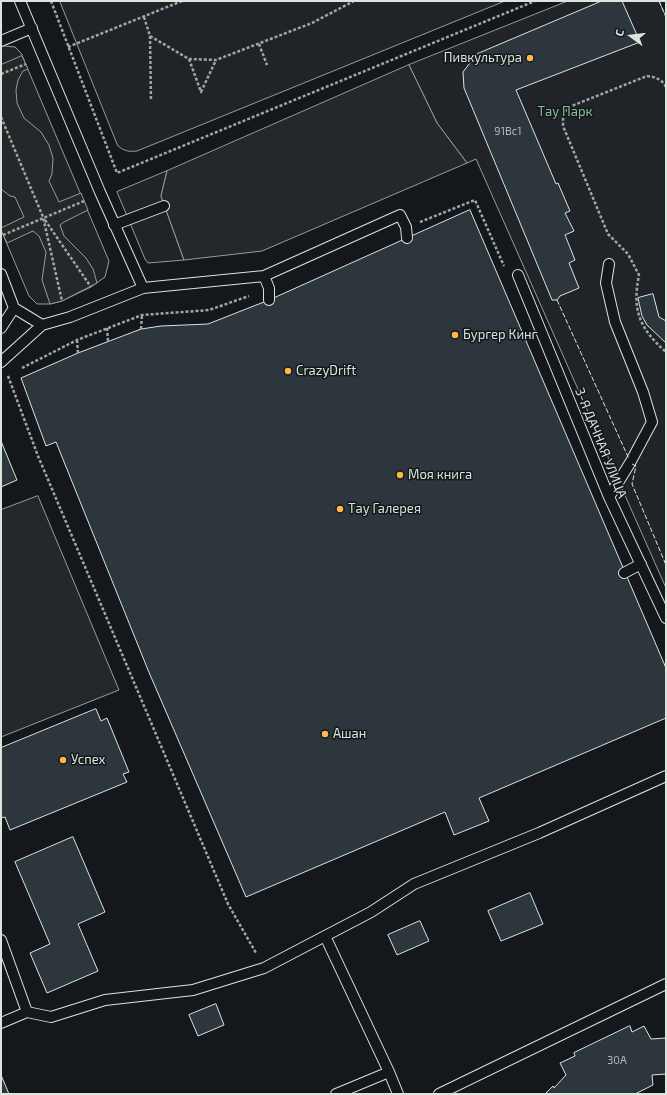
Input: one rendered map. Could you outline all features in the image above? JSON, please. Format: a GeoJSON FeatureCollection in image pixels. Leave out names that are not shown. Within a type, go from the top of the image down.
{"type":"FeatureCollection","features":[{"type":"Feature","properties":{"kind":"lane"},"geometry":{"type":"LineString","coordinates":[[20,1],[114,225],[143,288]]}},
{"type":"Feature","properties":{"kind":"lane"},"geometry":{"type":"LineString","coordinates":[[1,42],[32,28]]}},
{"type":"Feature","properties":{"kind":"lane"},"geometry":{"type":"LineString","coordinates":[[114,225],[164,206]]}},
{"type":"Feature","properties":{"kind":"lane"},"geometry":{"type":"LineString","coordinates":[[1,362],[42,325],[70,317],[143,288],[264,276],[400,215],[406,227],[407,238]]}},
{"type":"Feature","properties":{"kind":"lane"},"geometry":{"type":"LineString","coordinates":[[608,497],[630,463],[652,422],[643,392],[615,322],[606,283],[609,264]]}},
{"type":"Feature","properties":{"kind":"lane"},"geometry":{"type":"LineString","coordinates":[[1,274],[14,308],[42,325]]}},
{"type":"Feature","properties":{"kind":"lane","name":"3-Я ДАЧНАЯ УЛИЦА"},"geometry":{"type":"LineString","coordinates":[[518,275],[608,497],[666,618]]}},
{"type":"Feature","properties":{"kind":"lane"},"geometry":{"type":"LineString","coordinates":[[264,276],[269,288],[269,300]]}},
{"type":"Feature","properties":{"kind":"lane"},"geometry":{"type":"LineString","coordinates":[[1,328],[14,308]]}},
{"type":"Feature","properties":{"kind":"lane"},"geometry":{"type":"LineString","coordinates":[[624,572],[641,564]]}},
{"type":"Feature","properties":{"kind":"lane"},"geometry":{"type":"LineString","coordinates":[[1,1023],[27,1012],[51,1017],[105,1000],[193,990],[264,968],[371,912],[414,884],[539,833],[666,776]]}},
{"type":"Feature","properties":{"kind":"lane"},"geometry":{"type":"LineString","coordinates":[[325,936],[398,1094]]}},
{"type":"Feature","properties":{"kind":"lane"},"geometry":{"type":"LineString","coordinates":[[1,940],[27,1012]]}},
{"type":"Feature","properties":{"kind":"lane"},"geometry":{"type":"LineString","coordinates":[[439,1094],[666,984]]}},
{"type":"Feature","properties":{"kind":"lane"},"geometry":{"type":"LineString","coordinates":[[336,1094],[389,1072]]}},
{"type":"Feature","properties":{"kind":"path"},"geometry":{"type":"LineString","coordinates":[[51,1],[117,173],[535,1]]}},
{"type":"Feature","properties":{"kind":"path"},"geometry":{"type":"LineString","coordinates":[[68,47],[182,1]]}},
{"type":"Feature","properties":{"kind":"path"},"geometry":{"type":"LineString","coordinates":[[150,36],[189,59],[216,60],[312,23],[354,1]]}},
{"type":"Feature","properties":{"kind":"path"},"geometry":{"type":"LineString","coordinates":[[144,17],[150,36],[151,101]]}},
{"type":"Feature","properties":{"kind":"path"},"geometry":{"type":"LineString","coordinates":[[259,44],[267,65]]}},
{"type":"Feature","properties":{"kind":"path"},"geometry":{"type":"LineString","coordinates":[[189,59],[200,92],[216,60]]}},
{"type":"Feature","properties":{"kind":"path"},"geometry":{"type":"LineString","coordinates":[[1,74],[26,64]]}},
{"type":"Feature","properties":{"kind":"path"},"geometry":{"type":"LineString","coordinates":[[666,87],[657,77],[647,76],[569,107],[563,114],[563,126],[608,234],[628,254],[639,275],[635,294],[640,321],[666,352]]}},
{"type":"Feature","properties":{"kind":"path"},"geometry":{"type":"LineString","coordinates":[[1,117],[43,217],[62,301]]}},
{"type":"Feature","properties":{"kind":"path"},"geometry":{"type":"LineString","coordinates":[[3,235],[84,201]]}},
{"type":"Feature","properties":{"kind":"path"},"geometry":{"type":"LineString","coordinates":[[43,217],[91,287]]}},
{"type":"Feature","properties":{"kind":"path"},"geometry":{"type":"LineString","coordinates":[[141,329],[142,315]]}},
{"type":"Feature","properties":{"kind":"path"},"geometry":{"type":"LineString","coordinates":[[107,328],[108,341]]}},
{"type":"Feature","properties":{"kind":"path"},"geometry":{"type":"LineString","coordinates":[[77,340],[78,353]]}},
{"type":"Feature","properties":{"kind":"path"},"geometry":{"type":"LineString","coordinates":[[1,362],[38,456],[228,904],[264,968]]}},
{"type":"Feature","properties":{"kind":"green space"},"geometry":{"type":"Polygon","coordinates":[[[60,1],[505,1],[137,151],[132,151],[125,150],[118,146],[60,1]]]}},
{"type":"Feature","properties":{"kind":"green space","name":"Тау Парк"},"geometry":{"type":"Polygon","coordinates":[[[568,1],[659,1],[666,17],[666,588],[476,159],[467,163],[437,123],[409,65],[568,1]]]}},
{"type":"Feature","properties":{"kind":"green space"},"geometry":{"type":"Polygon","coordinates":[[[1,47],[15,47],[21,53],[109,261],[105,277],[91,287],[62,301],[50,304],[37,304],[29,296],[1,230],[1,47]]]}},
{"type":"Feature","properties":{"kind":"green space"},"geometry":{"type":"Polygon","coordinates":[[[167,171],[161,196],[184,260],[148,263],[117,192],[167,171]]]}},
{"type":"Feature","properties":{"kind":"shaded area"},"geometry":{"type":"Polygon","coordinates":[[[22,56],[28,69],[23,71],[18,80],[16,90],[17,103],[24,118],[41,132],[49,145],[53,158],[52,174],[49,181],[59,202],[81,193],[88,210],[60,225],[64,236],[86,258],[93,269],[97,283],[62,301],[50,304],[42,280],[46,252],[39,236],[33,231],[7,243],[1,230],[1,228],[24,217],[15,197],[10,196],[1,189],[1,65],[22,56]]]}},
{"type":"Feature","properties":{"kind":"shaded area"},"geometry":{"type":"Polygon","coordinates":[[[409,65],[437,123],[467,163],[262,251],[184,260],[161,196],[167,171],[409,65]]]}},
{"type":"Feature","properties":{"kind":"shaded area"},"geometry":{"type":"Polygon","coordinates":[[[38,496],[119,690],[1,737],[1,510],[38,496]]]}},
{"type":"Feature","properties":{"kind":"building","name":"Тау Парк"},"geometry":{"type":"Polygon","coordinates":[[[602,1],[622,1],[640,42],[516,90],[556,184],[558,183],[570,211],[565,213],[574,231],[565,235],[575,260],[569,263],[579,288],[560,296],[557,300],[552,300],[464,88],[463,72],[477,54],[602,1]]]}},
{"type":"Feature","properties":{"kind":"building","name":"Тау Галерея"},"geometry":{"type":"Polygon","coordinates":[[[470,210],[666,668],[666,718],[479,798],[489,821],[454,835],[445,812],[246,897],[148,670],[56,442],[46,446],[21,378],[78,353],[141,329],[161,326],[208,324],[269,300],[470,210]]]}},
{"type":"Feature","properties":{"kind":"building"},"geometry":{"type":"Polygon","coordinates":[[[653,294],[659,317],[666,321],[666,343],[647,325],[642,316],[638,298],[653,294]]]}},
{"type":"Feature","properties":{"kind":"building"},"geometry":{"type":"Polygon","coordinates":[[[1,441],[17,480],[1,487],[1,441]]]}},
{"type":"Feature","properties":{"kind":"building","name":"Успех"},"geometry":{"type":"Polygon","coordinates":[[[96,709],[101,721],[107,718],[129,772],[123,774],[127,782],[10,830],[5,817],[1,818],[1,748],[96,709]]]}},
{"type":"Feature","properties":{"kind":"building"},"geometry":{"type":"Polygon","coordinates":[[[73,837],[105,912],[78,924],[98,971],[47,993],[30,953],[50,944],[15,862],[73,837]]]}},
{"type":"Feature","properties":{"kind":"building"},"geometry":{"type":"Polygon","coordinates":[[[530,893],[543,924],[501,941],[488,911],[530,893]]]}},
{"type":"Feature","properties":{"kind":"building"},"geometry":{"type":"Polygon","coordinates":[[[420,921],[429,941],[397,955],[388,935],[420,921]]]}},
{"type":"Feature","properties":{"kind":"building"},"geometry":{"type":"Polygon","coordinates":[[[216,1004],[224,1025],[198,1036],[189,1015],[216,1004]]]}},
{"type":"Feature","properties":{"kind":"building"},"geometry":{"type":"Polygon","coordinates":[[[630,1026],[632,1032],[644,1026],[651,1039],[666,1038],[666,1074],[652,1075],[653,1085],[635,1094],[545,1094],[553,1086],[554,1088],[566,1075],[560,1063],[575,1056],[574,1053],[630,1026]]]}},
{"type":"Feature","properties":{"kind":"building"},"geometry":{"type":"Polygon","coordinates":[[[1,1075],[9,1094],[1,1094],[1,1075]]]}},
{"type":"Feature","properties":{"kind":"fence"},"geometry":{"type":"LineString","coordinates":[[659,1],[666,17]]}},
{"type":"Feature","properties":{"kind":"fence"},"geometry":{"type":"LineString","coordinates":[[557,300],[629,459]]}},
{"type":"Feature","properties":{"kind":"fence"},"geometry":{"type":"LineString","coordinates":[[632,464],[636,466],[632,484],[666,565]]}},
{"type":"Feature","properties":{"kind":"place","name":"Пивкультура"},"geometry":{"type":"Point","coordinates":[530,58]}},
{"type":"Feature","properties":{"kind":"place","name":"Бургер Кинг"},"geometry":{"type":"Point","coordinates":[455,335]}},
{"type":"Feature","properties":{"kind":"place","name":"CrazyDrift"},"geometry":{"type":"Point","coordinates":[288,371]}},
{"type":"Feature","properties":{"kind":"place","name":"Моя книга"},"geometry":{"type":"Point","coordinates":[400,475]}},
{"type":"Feature","properties":{"kind":"place","name":"Тау Галерея"},"geometry":{"type":"Point","coordinates":[340,509]}},
{"type":"Feature","properties":{"kind":"place","name":"Ашан"},"geometry":{"type":"Point","coordinates":[325,734]}},
{"type":"Feature","properties":{"kind":"place","name":"Успех"},"geometry":{"type":"Point","coordinates":[63,760]}}]}
